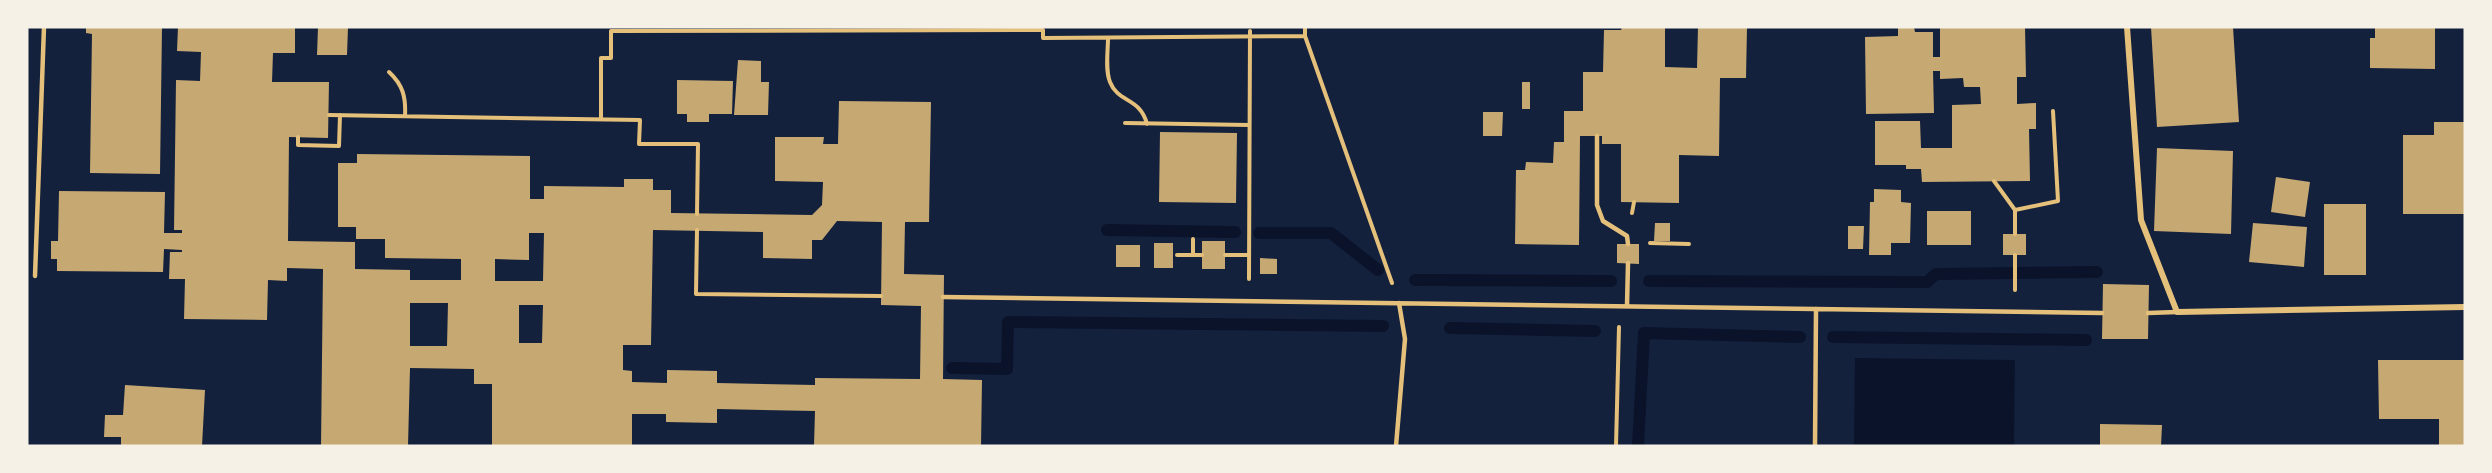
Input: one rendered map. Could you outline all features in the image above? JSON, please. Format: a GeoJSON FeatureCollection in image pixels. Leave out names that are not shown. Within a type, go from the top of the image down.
{"type":"FeatureCollection","features":[{"type":"Feature","properties":{"kind":"street"},"geometry":{"type":"LineString","coordinates":[[2127,27],[2140,220],[2177,312],[2465,307]]}},
{"type":"Feature","properties":{"kind":"lane"},"geometry":{"type":"LineString","coordinates":[[36,276],[44,27]]}},
{"type":"Feature","properties":{"kind":"lane"},"geometry":{"type":"LineString","coordinates":[[1597,136],[1597,205],[1603,220],[1627,236],[1628,244]]}},
{"type":"Feature","properties":{"kind":"lane"},"geometry":{"type":"LineString","coordinates":[[1627,306],[1628,263]]}},
{"type":"Feature","properties":{"kind":"lane"},"geometry":{"type":"LineString","coordinates":[[943,297],[2102,313]]}},
{"type":"Feature","properties":{"kind":"lane"},"geometry":{"type":"LineString","coordinates":[[1396,446],[1404,339],[1399,303]]}},
{"type":"Feature","properties":{"kind":"lane"},"geometry":{"type":"LineString","coordinates":[[1815,446],[1816,309]]}},
{"type":"Feature","properties":{"kind":"lane"},"geometry":{"type":"LineString","coordinates":[[2148,313],[2177,312]]}},
{"type":"Feature","properties":{"kind":"path"},"geometry":{"type":"LineString","coordinates":[[1305,27],[1305,36],[1399,303]]}},
{"type":"Feature","properties":{"kind":"path"},"geometry":{"type":"LineString","coordinates":[[601,118],[601,58],[611,58],[611,31],[1043,30],[1043,38],[1305,36]]}},
{"type":"Feature","properties":{"kind":"path"},"geometry":{"type":"LineString","coordinates":[[1249,302],[1250,31]]}},
{"type":"Feature","properties":{"kind":"path"},"geometry":{"type":"LineString","coordinates":[[1108,38],[1110,83],[1119,94],[1141,108],[1147,124]]}},
{"type":"Feature","properties":{"kind":"path"},"geometry":{"type":"LineString","coordinates":[[388,72],[399,81],[405,94],[405,116]]}},
{"type":"Feature","properties":{"kind":"path"},"geometry":{"type":"LineString","coordinates":[[2015,210],[2058,201],[2053,111]]}},
{"type":"Feature","properties":{"kind":"path"},"geometry":{"type":"LineString","coordinates":[[329,115],[640,120],[639,144],[698,144],[697,214]]}},
{"type":"Feature","properties":{"kind":"path"},"geometry":{"type":"LineString","coordinates":[[298,137],[298,145],[339,146],[340,115]]}},
{"type":"Feature","properties":{"kind":"path"},"geometry":{"type":"LineString","coordinates":[[1125,123],[1249,125]]}},
{"type":"Feature","properties":{"kind":"path"},"geometry":{"type":"LineString","coordinates":[[1994,181],[2015,210],[2015,234]]}},
{"type":"Feature","properties":{"kind":"path"},"geometry":{"type":"LineString","coordinates":[[697,230],[696,294],[881,296]]}},
{"type":"Feature","properties":{"kind":"path"},"geometry":{"type":"LineString","coordinates":[[1193,239],[1193,255]]}},
{"type":"Feature","properties":{"kind":"path"},"geometry":{"type":"LineString","coordinates":[[1628,244],[1689,244]]}},
{"type":"Feature","properties":{"kind":"path"},"geometry":{"type":"LineString","coordinates":[[1177,255],[1202,255]]}},
{"type":"Feature","properties":{"kind":"path"},"geometry":{"type":"LineString","coordinates":[[1225,255],[1249,255]]}},
{"type":"Feature","properties":{"kind":"path"},"geometry":{"type":"LineString","coordinates":[[2015,255],[2015,279]]}},
{"type":"Feature","properties":{"kind":"path"},"geometry":{"type":"LineString","coordinates":[[1616,446],[1620,306]]}},
{"type":"Feature","properties":{"kind":"water"},"geometry":{"type":"Polygon","coordinates":[[[1855,358],[2015,360],[2014,446],[1854,446],[1855,358]]]}},
{"type":"Feature","properties":{"kind":"building"},"geometry":{"type":"Polygon","coordinates":[[[86,27],[162,27],[160,174],[90,173],[92,34],[86,33],[86,27]]]}},
{"type":"Feature","properties":{"kind":"building"},"geometry":{"type":"Polygon","coordinates":[[[178,27],[295,27],[295,53],[273,53],[272,82],[329,82],[328,138],[289,137],[288,241],[355,242],[355,269],[410,270],[410,280],[461,280],[461,259],[385,258],[385,239],[356,239],[356,227],[338,227],[338,163],[357,163],[357,154],[530,156],[530,199],[544,199],[544,186],[624,187],[624,179],[653,179],[653,190],[671,190],[671,213],[812,215],[822,205],[823,182],[775,181],[775,137],[824,137],[823,144],[838,144],[839,101],[931,102],[929,222],[905,222],[904,274],[944,275],[943,379],[982,380],[981,446],[814,446],[815,411],[717,409],[717,423],[666,422],[666,414],[632,414],[632,446],[492,446],[492,384],[474,384],[474,369],[410,368],[408,446],[321,446],[323,269],[287,268],[287,281],[268,280],[267,320],[184,319],[185,279],[169,279],[170,252],[182,252],[182,250],[164,249],[163,272],[57,271],[57,259],[51,259],[51,241],[58,241],[59,191],[165,192],[164,233],[182,233],[182,230],[174,230],[176,80],[200,81],[201,52],[177,51],[178,27]],[[837,221],[822,240],[812,240],[812,259],[763,258],[763,232],[653,230],[651,345],[623,345],[623,370],[632,371],[632,382],[667,383],[667,370],[717,371],[717,383],[815,385],[815,378],[920,379],[921,306],[881,305],[882,222],[837,221]],[[529,233],[529,260],[495,259],[495,281],[543,281],[544,233],[529,233]],[[410,303],[410,346],[447,346],[448,303],[410,303]],[[519,305],[519,343],[542,343],[543,305],[519,305]]]}},
{"type":"Feature","properties":{"kind":"building"},"geometry":{"type":"Polygon","coordinates":[[[318,27],[348,27],[347,55],[317,55],[318,27]]]}},
{"type":"Feature","properties":{"kind":"building"},"geometry":{"type":"Polygon","coordinates":[[[1622,27],[1665,27],[1665,67],[1697,68],[1698,27],[1747,27],[1746,78],[1720,78],[1719,156],[1679,155],[1679,203],[1621,202],[1621,144],[1602,144],[1602,136],[1580,136],[1579,245],[1515,244],[1516,170],[1525,170],[1526,162],[1553,163],[1554,142],[1564,142],[1564,111],[1583,111],[1583,72],[1603,72],[1604,30],[1621,30],[1622,27]]]}},
{"type":"Feature","properties":{"kind":"building"},"geometry":{"type":"Polygon","coordinates":[[[1898,27],[1914,27],[1915,32],[1933,32],[1933,57],[1940,57],[1940,27],[2025,27],[2026,77],[2017,77],[2017,104],[2036,103],[2036,129],[2029,129],[2030,181],[1922,182],[1921,169],[1906,169],[1906,165],[1875,165],[1875,121],[1920,121],[1921,148],[1952,148],[1952,105],[1981,104],[1980,87],[1964,87],[1963,78],[1940,79],[1940,71],[1933,71],[1934,113],[1866,114],[1865,37],[1898,36],[1898,27]]]}},
{"type":"Feature","properties":{"kind":"building"},"geometry":{"type":"Polygon","coordinates":[[[2151,27],[2233,27],[2239,122],[2157,127],[2151,27]]]}},
{"type":"Feature","properties":{"kind":"building"},"geometry":{"type":"Polygon","coordinates":[[[2375,27],[2435,27],[2435,69],[2370,68],[2370,38],[2375,38],[2375,27]]]}},
{"type":"Feature","properties":{"kind":"building"},"geometry":{"type":"Polygon","coordinates":[[[738,60],[761,61],[761,82],[769,82],[768,115],[734,115],[738,60]]]}},
{"type":"Feature","properties":{"kind":"building"},"geometry":{"type":"Polygon","coordinates":[[[677,80],[733,81],[732,114],[709,114],[709,122],[687,122],[687,114],[677,114],[677,80]]]}},
{"type":"Feature","properties":{"kind":"building"},"geometry":{"type":"Polygon","coordinates":[[[1522,82],[1530,82],[1530,109],[1522,109],[1522,82]]]}},
{"type":"Feature","properties":{"kind":"building"},"geometry":{"type":"Polygon","coordinates":[[[1483,112],[1503,112],[1502,136],[1483,136],[1483,112]]]}},
{"type":"Feature","properties":{"kind":"building"},"geometry":{"type":"Polygon","coordinates":[[[2434,122],[2465,122],[2465,214],[2403,214],[2403,135],[2434,135],[2434,122]]]}},
{"type":"Feature","properties":{"kind":"building"},"geometry":{"type":"Polygon","coordinates":[[[1160,132],[1237,133],[1236,203],[1159,202],[1160,132]]]}},
{"type":"Feature","properties":{"kind":"building"},"geometry":{"type":"Polygon","coordinates":[[[2157,148],[2233,151],[2231,234],[2154,231],[2157,148]]]}},
{"type":"Feature","properties":{"kind":"building"},"geometry":{"type":"Polygon","coordinates":[[[2276,177],[2310,182],[2305,217],[2271,212],[2276,177]]]}},
{"type":"Feature","properties":{"kind":"building"},"geometry":{"type":"Polygon","coordinates":[[[1874,189],[1901,190],[1901,202],[1911,203],[1910,243],[1891,243],[1891,255],[1869,255],[1870,202],[1874,202],[1874,189]]]}},
{"type":"Feature","properties":{"kind":"building"},"geometry":{"type":"Polygon","coordinates":[[[2324,204],[2366,204],[2366,275],[2324,275],[2324,204]]]}},
{"type":"Feature","properties":{"kind":"building"},"geometry":{"type":"Polygon","coordinates":[[[1927,211],[1971,211],[1971,245],[1927,245],[1927,211]]]}},
{"type":"Feature","properties":{"kind":"building"},"geometry":{"type":"Polygon","coordinates":[[[1655,223],[1670,223],[1670,241],[1654,241],[1655,223]]]}},
{"type":"Feature","properties":{"kind":"building"},"geometry":{"type":"Polygon","coordinates":[[[2253,223],[2307,227],[2304,267],[2249,262],[2253,223]]]}},
{"type":"Feature","properties":{"kind":"building"},"geometry":{"type":"Polygon","coordinates":[[[1848,226],[1864,226],[1863,249],[1848,249],[1848,226]]]}},
{"type":"Feature","properties":{"kind":"building"},"geometry":{"type":"Polygon","coordinates":[[[2003,234],[2026,234],[2026,255],[2003,255],[2003,234]]]}},
{"type":"Feature","properties":{"kind":"building"},"geometry":{"type":"Polygon","coordinates":[[[1202,241],[1225,241],[1225,269],[1202,269],[1202,241]]]}},
{"type":"Feature","properties":{"kind":"building"},"geometry":{"type":"Polygon","coordinates":[[[1154,243],[1173,243],[1173,268],[1154,268],[1154,243]]]}},
{"type":"Feature","properties":{"kind":"building"},"geometry":{"type":"Polygon","coordinates":[[[1617,244],[1639,244],[1639,264],[1617,263],[1617,244]]]}},
{"type":"Feature","properties":{"kind":"building"},"geometry":{"type":"Polygon","coordinates":[[[1116,245],[1140,245],[1140,267],[1116,267],[1116,245]]]}},
{"type":"Feature","properties":{"kind":"building"},"geometry":{"type":"Polygon","coordinates":[[[1260,258],[1277,259],[1277,274],[1260,274],[1260,258]]]}},
{"type":"Feature","properties":{"kind":"building"},"geometry":{"type":"Polygon","coordinates":[[[2103,284],[2149,285],[2148,339],[2102,339],[2103,284]]]}},
{"type":"Feature","properties":{"kind":"building"},"geometry":{"type":"Polygon","coordinates":[[[2378,360],[2465,360],[2465,446],[2439,446],[2439,419],[2379,419],[2378,360]]]}},
{"type":"Feature","properties":{"kind":"building"},"geometry":{"type":"Polygon","coordinates":[[[125,385],[205,390],[202,446],[121,446],[121,437],[104,437],[105,415],[123,415],[125,385]]]}},
{"type":"Feature","properties":{"kind":"building"},"geometry":{"type":"Polygon","coordinates":[[[2100,424],[2162,425],[2161,446],[2100,446],[2100,424]]]}},
{"type":"Feature","properties":{"kind":"waterway"},"geometry":{"type":"LineString","coordinates":[[1107,230],[1235,232]]}},
{"type":"Feature","properties":{"kind":"waterway"},"geometry":{"type":"LineString","coordinates":[[1259,233],[1331,233],[1378,270]]}},
{"type":"Feature","properties":{"kind":"waterway"},"geometry":{"type":"LineString","coordinates":[[1649,281],[1927,282],[1936,274],[2097,272]]}},
{"type":"Feature","properties":{"kind":"waterway"},"geometry":{"type":"LineString","coordinates":[[1415,280],[1611,281]]}},
{"type":"Feature","properties":{"kind":"waterway"},"geometry":{"type":"LineString","coordinates":[[952,368],[1007,369],[1008,322],[1383,326]]}},
{"type":"Feature","properties":{"kind":"waterway"},"geometry":{"type":"LineString","coordinates":[[1450,328],[1595,331]]}},
{"type":"Feature","properties":{"kind":"waterway"},"geometry":{"type":"LineString","coordinates":[[1638,446],[1644,333],[1800,337]]}},
{"type":"Feature","properties":{"kind":"waterway"},"geometry":{"type":"LineString","coordinates":[[1833,337],[2086,340]]}}]}
